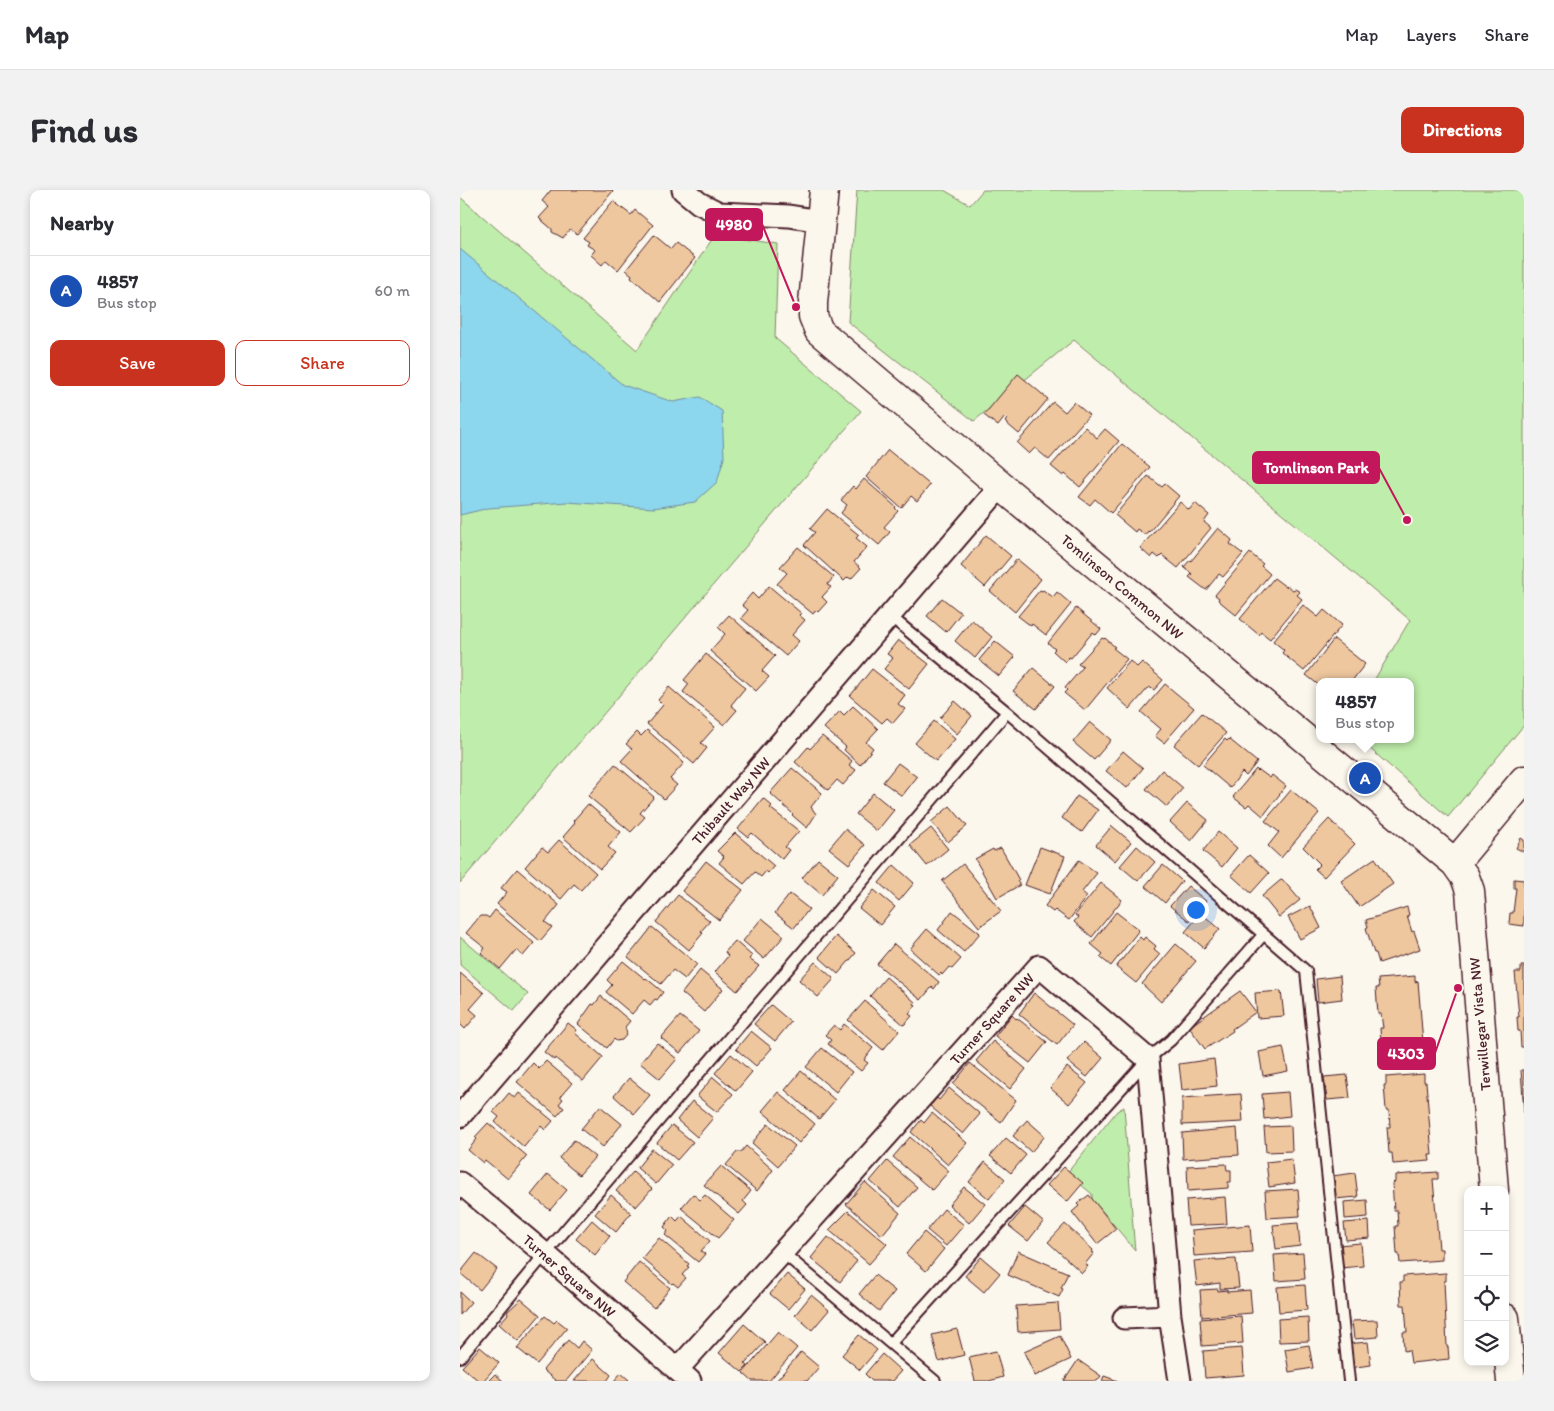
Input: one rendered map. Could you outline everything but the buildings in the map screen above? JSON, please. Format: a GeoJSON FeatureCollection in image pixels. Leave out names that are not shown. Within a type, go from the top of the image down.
{"type":"FeatureCollection","features":[{"type":"Feature","properties":{"kind":"street"},"geometry":{"type":"LineString","coordinates":[[683,190],[699,203],[719,213],[790,216],[821,221]]}},
{"type":"Feature","properties":{"kind":"street","name":"Tomlinson Common NW"},"geometry":{"type":"LineString","coordinates":[[824,190],[813,303],[813,316],[820,331],[1001,486],[1456,863]]}},
{"type":"Feature","properties":{"kind":"street","name":"Thibault Way NW"},"geometry":{"type":"LineString","coordinates":[[460,1116],[1001,486]]}},
{"type":"Feature","properties":{"kind":"street"},"geometry":{"type":"LineString","coordinates":[[1456,863],[1524,780]]}},
{"type":"Feature","properties":{"kind":"street","name":"Terwillegar Vista NW"},"geometry":{"type":"LineString","coordinates":[[1456,863],[1465,877],[1470,891],[1494,1186]]}},
{"type":"Feature","properties":{"kind":"street","name":"Turner Square NW"},"geometry":{"type":"LineString","coordinates":[[460,1184],[545,1254],[683,1375],[782,1252],[1038,966],[1148,1059]]}},
{"type":"Feature","properties":{"kind":"street"},"geometry":{"type":"LineString","coordinates":[[1148,1059],[1170,1316],[1180,1381]]}},
{"type":"Feature","properties":{"kind":"street"},"geometry":{"type":"LineString","coordinates":[[1124,1318],[1170,1316]]}},
{"type":"Feature","properties":{"kind":"street"},"geometry":{"type":"LineString","coordinates":[[1505,1321],[1511,1381]]}},
{"type":"Feature","properties":{"kind":"lane"},"geometry":{"type":"LineString","coordinates":[[890,616],[1007,712],[1306,971],[1349,1381]]}},
{"type":"Feature","properties":{"kind":"lane"},"geometry":{"type":"LineString","coordinates":[[460,1357],[545,1254],[1007,712]]}},
{"type":"Feature","properties":{"kind":"lane"},"geometry":{"type":"LineString","coordinates":[[891,1343],[1148,1059],[1171,1040],[1263,935]]}},
{"type":"Feature","properties":{"kind":"lane"},"geometry":{"type":"LineString","coordinates":[[782,1252],[936,1381]]}},
{"type":"Feature","properties":{"kind":"green space"},"geometry":{"type":"Polygon","coordinates":[[[857,190],[944,190],[970,205],[983,190],[1524,190],[1524,725],[1448,817],[1364,743],[1414,743],[1414,678],[1375,678],[1410,620],[1074,340],[974,421],[848,322],[857,190]]]}},
{"type":"Feature","properties":{"kind":"green space"},"geometry":{"type":"Polygon","coordinates":[[[460,197],[637,350],[715,235],[778,244],[775,338],[861,411],[460,883],[460,197]]]}},
{"type":"Feature","properties":{"kind":"green space"},"geometry":{"type":"Polygon","coordinates":[[[460,937],[528,994],[514,1011],[460,965],[460,937]]]}},
{"type":"Feature","properties":{"kind":"green space"},"geometry":{"type":"Polygon","coordinates":[[[1124,1107],[1135,1250],[1092,1199],[1092,1194],[1067,1173],[1117,1111],[1124,1107]]]}},
{"type":"Feature","properties":{"kind":"water"},"geometry":{"type":"Polygon","coordinates":[[[460,249],[623,385],[673,402],[700,397],[722,411],[724,458],[717,482],[695,502],[653,508],[567,502],[489,508],[460,515],[460,249]]]}},
{"type":"Feature","properties":{"kind":"place","name":"4980"},"geometry":{"type":"Point","coordinates":[796,307]}},
{"type":"Feature","properties":{"kind":"place","name":"Tomlinson Park"},"geometry":{"type":"Point","coordinates":[1407,520]}},
{"type":"Feature","properties":{"kind":"place","name":"4857"},"geometry":{"type":"Point","coordinates":[1365,778]}},
{"type":"Feature","properties":{"kind":"place","name":"4303"},"geometry":{"type":"Point","coordinates":[1458,988]}}]}
